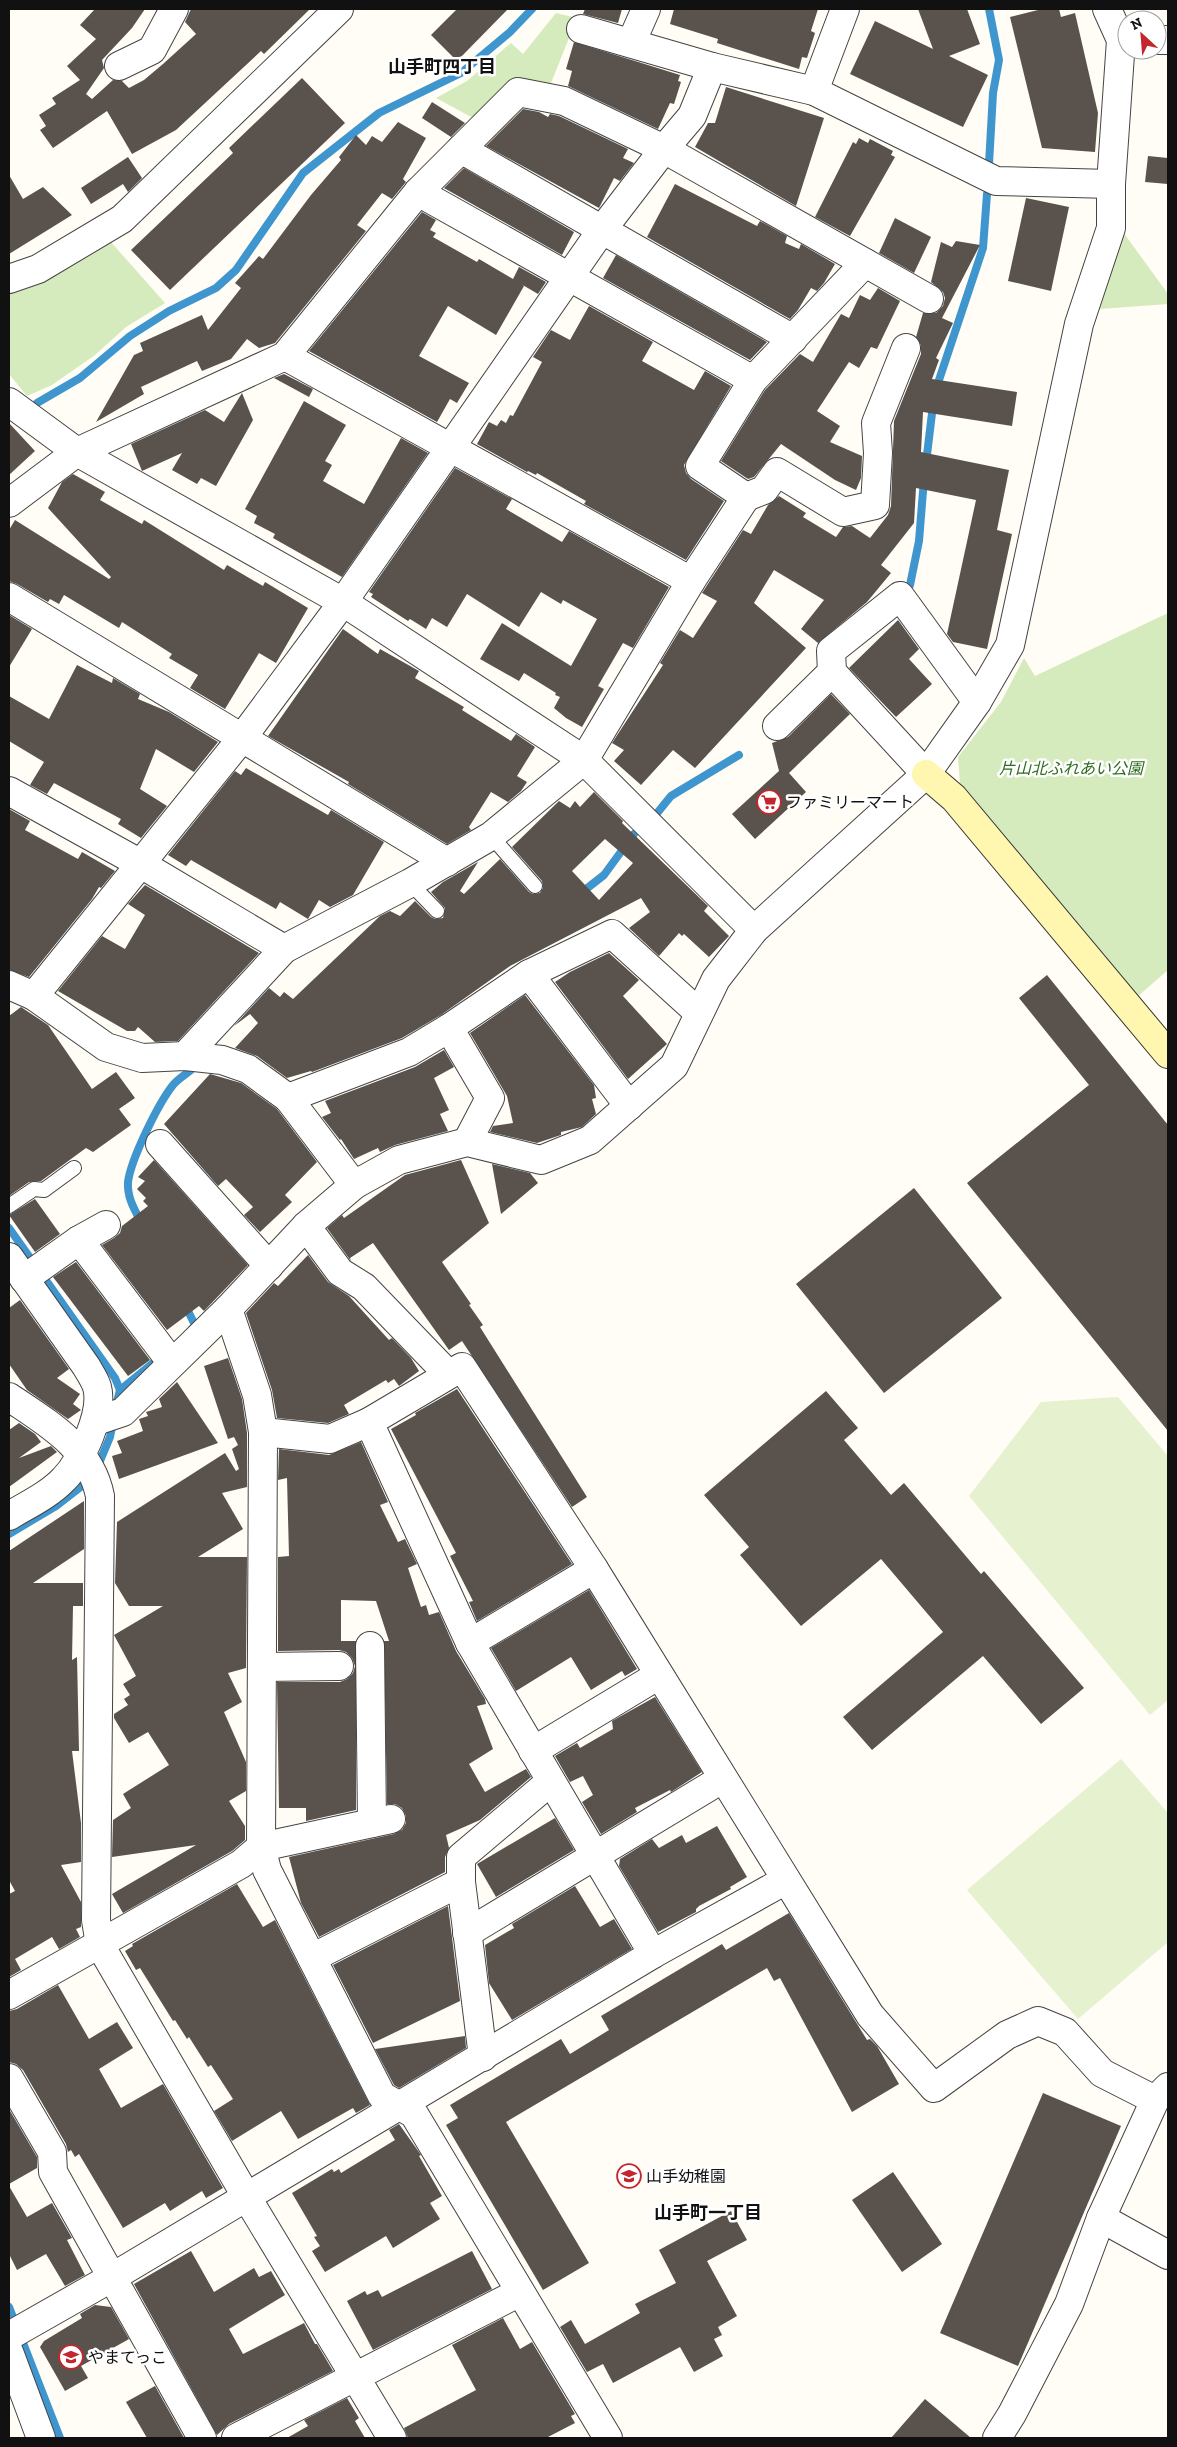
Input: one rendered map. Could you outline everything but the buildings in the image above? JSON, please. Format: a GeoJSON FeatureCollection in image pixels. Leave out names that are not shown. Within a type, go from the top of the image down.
{"type":"FeatureCollection","features":[{"type":"Feature","properties":{"kind":"street"},"geometry":{"type":"LineString","coordinates":[[119,66],[152,50],[174,9]]}},
{"type":"Feature","properties":{"kind":"street"},"geometry":{"type":"LineString","coordinates":[[9,279],[38,269],[122,219],[339,9]]}},
{"type":"Feature","properties":{"kind":"street"},"geometry":{"type":"LineString","coordinates":[[631,43],[646,9]]}},
{"type":"Feature","properties":{"kind":"street"},"geometry":{"type":"LineString","coordinates":[[814,91],[845,9]]}},
{"type":"Feature","properties":{"kind":"street"},"geometry":{"type":"LineString","coordinates":[[1107,9],[1117,27]]}},
{"type":"Feature","properties":{"kind":"street"},"geometry":{"type":"LineString","coordinates":[[582,29],[712,66],[814,91],[996,181],[1110,184]]}},
{"type":"Feature","properties":{"kind":"street"},"geometry":{"type":"LineString","coordinates":[[9,1516],[49,1492],[63,1480],[108,1416],[172,1363],[228,1309],[306,1226],[354,1185],[399,1160],[467,1142],[541,1160],[590,1140],[674,1066],[716,979],[754,930],[926,774],[977,702],[1010,645],[1079,324],[1111,228],[1110,184],[1122,60]]}},
{"type":"Feature","properties":{"kind":"street"},"geometry":{"type":"LineString","coordinates":[[34,996],[242,738],[343,602],[601,232],[664,149],[692,116],[712,66]]}},
{"type":"Feature","properties":{"kind":"street"},"geometry":{"type":"LineString","coordinates":[[9,502],[77,452],[285,356],[418,192],[518,92],[564,101],[664,149],[929,299]]}},
{"type":"Feature","properties":{"kind":"street"},"geometry":{"type":"LineString","coordinates":[[461,149],[601,232],[793,339]]}},
{"type":"Feature","properties":{"kind":"street"},"geometry":{"type":"LineString","coordinates":[[418,192],[753,380]]}},
{"type":"Feature","properties":{"kind":"street"},"geometry":{"type":"LineString","coordinates":[[746,497],[700,466],[753,380],[865,263]]}},
{"type":"Feature","properties":{"kind":"street"},"geometry":{"type":"LineString","coordinates":[[185,1056],[284,949],[410,883],[491,836],[584,760],[691,581],[746,497],[764,490],[777,472],[843,512],[875,505],[878,453],[876,423],[906,348]]}},
{"type":"Feature","properties":{"kind":"street"},"geometry":{"type":"LineString","coordinates":[[285,356],[691,581]]}},
{"type":"Feature","properties":{"kind":"street"},"geometry":{"type":"LineString","coordinates":[[9,402],[77,452],[343,602],[584,760],[754,930]]}},
{"type":"Feature","properties":{"kind":"street"},"geometry":{"type":"LineString","coordinates":[[977,702],[900,596],[831,651],[832,672],[926,774],[954,798],[1168,1054]]}},
{"type":"Feature","properties":{"kind":"street"},"geometry":{"type":"LineString","coordinates":[[9,597],[447,862]]}},
{"type":"Feature","properties":{"kind":"street"},"geometry":{"type":"LineString","coordinates":[[777,726],[832,672]]}},
{"type":"Feature","properties":{"kind":"street"},"geometry":{"type":"LineString","coordinates":[[9,791],[141,864],[284,949]]}},
{"type":"Feature","properties":{"kind":"street"},"geometry":{"type":"LineString","coordinates":[[288,1098],[409,1052],[449,1028],[529,974],[612,934],[699,1013]]}},
{"type":"Feature","properties":{"kind":"street"},"geometry":{"type":"LineString","coordinates":[[529,974],[629,1106]]}},
{"type":"Feature","properties":{"kind":"street"},"geometry":{"type":"LineString","coordinates":[[9,985],[34,996],[106,1048],[142,1058],[185,1056],[222,1060],[248,1069],[288,1098],[354,1185]]}},
{"type":"Feature","properties":{"kind":"street"},"geometry":{"type":"LineString","coordinates":[[449,1028],[490,1098],[467,1142]]}},
{"type":"Feature","properties":{"kind":"street"},"geometry":{"type":"LineString","coordinates":[[160,1144],[269,1266]]}},
{"type":"Feature","properties":{"kind":"street"},"geometry":{"type":"LineString","coordinates":[[35,1271],[79,1240],[106,1225]]}},
{"type":"Feature","properties":{"kind":"street"},"geometry":{"type":"LineString","coordinates":[[306,1226],[340,1272],[364,1287],[448,1374]]}},
{"type":"Feature","properties":{"kind":"street"},"geometry":{"type":"LineString","coordinates":[[79,1240],[172,1363]]}},
{"type":"Feature","properties":{"kind":"street"},"geometry":{"type":"LineString","coordinates":[[9,1257],[35,1271],[92,1376],[108,1416]]}},
{"type":"Feature","properties":{"kind":"street"},"geometry":{"type":"LineString","coordinates":[[228,1309],[257,1396],[262,1432],[261,1847],[267,1870],[382,2096],[414,2114],[608,2438]]}},
{"type":"Feature","properties":{"kind":"street"},"geometry":{"type":"LineString","coordinates":[[262,1432],[330,1439],[369,1422],[462,1367],[594,1570],[870,2015],[934,2088],[1007,2035],[1038,2021],[1065,2032],[1102,2073],[1162,2093],[1101,2218],[1069,2304],[1012,2414],[996,2438]]}},
{"type":"Feature","properties":{"kind":"street"},"geometry":{"type":"LineString","coordinates":[[9,1397],[66,1436],[80,1454],[95,1480],[101,1508],[96,1910],[100,1944],[246,2196],[392,2438]]}},
{"type":"Feature","properties":{"kind":"street"},"geometry":{"type":"LineString","coordinates":[[369,1422],[470,1643],[653,1954]]}},
{"type":"Feature","properties":{"kind":"street"},"geometry":{"type":"LineString","coordinates":[[470,1643],[594,1570]]}},
{"type":"Feature","properties":{"kind":"street"},"geometry":{"type":"LineString","coordinates":[[9,1995],[241,1864],[261,1847],[381,1821],[370,1646]]}},
{"type":"Feature","properties":{"kind":"street"},"geometry":{"type":"LineString","coordinates":[[262,1667],[339,1666]]}},
{"type":"Feature","properties":{"kind":"street"},"geometry":{"type":"LineString","coordinates":[[533,1751],[659,1675]]}},
{"type":"Feature","properties":{"kind":"street"},"geometry":{"type":"LineString","coordinates":[[467,1933],[596,1857],[722,1778]]}},
{"type":"Feature","properties":{"kind":"street"},"geometry":{"type":"LineString","coordinates":[[483,2056],[461,1882],[461,1858],[551,1781]]}},
{"type":"Feature","properties":{"kind":"street"},"geometry":{"type":"LineString","coordinates":[[41,2438],[15,2386],[13,2337],[653,1954],[786,1880]]}},
{"type":"Feature","properties":{"kind":"street"},"geometry":{"type":"LineString","coordinates":[[312,1958],[461,1882]]}},
{"type":"Feature","properties":{"kind":"street"},"geometry":{"type":"LineString","coordinates":[[9,2078],[52,2152],[53,2172],[202,2438]]}},
{"type":"Feature","properties":{"kind":"street"},"geometry":{"type":"LineString","coordinates":[[1101,2218],[1168,2255]]}},
{"type":"Feature","properties":{"kind":"street"},"geometry":{"type":"LineString","coordinates":[[236,2438],[520,2292]]}},
{"type":"Feature","properties":{"kind":"lane"},"geometry":{"type":"LineString","coordinates":[[491,836],[534,886]]}},
{"type":"Feature","properties":{"kind":"lane"},"geometry":{"type":"LineString","coordinates":[[410,883],[436,911]]}},
{"type":"Feature","properties":{"kind":"lane"},"geometry":{"type":"LineString","coordinates":[[9,1206],[34,1189],[44,1190],[74,1168]]}},
{"type":"Feature","properties":{"kind":"green space"},"geometry":{"type":"Polygon","coordinates":[[[556,13],[577,18],[549,88],[475,119],[436,98],[467,81],[511,43],[523,54],[556,13]]]}},
{"type":"Feature","properties":{"kind":"green space"},"geometry":{"type":"Polygon","coordinates":[[[1123,232],[1168,294],[1168,304],[1100,309],[1123,232]]]}},
{"type":"Feature","properties":{"kind":"green space"},"geometry":{"type":"Polygon","coordinates":[[[110,241],[165,303],[126,327],[95,355],[52,385],[27,396],[9,374],[9,290],[110,241]]]}},
{"type":"Feature","properties":{"kind":"green space","name":"片山北ふれあい公園"},"geometry":{"type":"Polygon","coordinates":[[[1168,613],[1168,970],[1137,997],[960,785],[958,757],[1001,702],[1024,658],[1035,676],[1168,613]]]}},
{"type":"Feature","properties":{"kind":"green space"},"geometry":{"type":"Polygon","coordinates":[[[1118,1397],[1168,1456],[1168,1700],[1150,1715],[969,1496],[1041,1402],[1118,1397]]]}},
{"type":"Feature","properties":{"kind":"green space"},"geometry":{"type":"Polygon","coordinates":[[[1121,1759],[1168,1813],[1168,1942],[1078,2019],[967,1890],[1121,1759]]]}},
{"type":"Feature","properties":{"kind":"waterway"},"geometry":{"type":"LineString","coordinates":[[37,403],[80,378],[130,336],[169,311],[216,288],[236,270],[303,173],[379,113],[461,73],[510,32],[532,9]]}},
{"type":"Feature","properties":{"kind":"waterway"},"geometry":{"type":"LineString","coordinates":[[989,9],[999,60],[993,93],[989,164]]}},
{"type":"Feature","properties":{"kind":"waterway"},"geometry":{"type":"LineString","coordinates":[[936,389],[983,248],[987,194]]}},
{"type":"Feature","properties":{"kind":"waterway"},"geometry":{"type":"LineString","coordinates":[[926,463],[933,405]]}},
{"type":"Feature","properties":{"kind":"waterway"},"geometry":{"type":"LineString","coordinates":[[910,585],[919,541],[924,479]]}},
{"type":"Feature","properties":{"kind":"waterway"},"geometry":{"type":"LineString","coordinates":[[658,812],[671,796],[739,755]]}},
{"type":"Feature","properties":{"kind":"waterway"},"geometry":{"type":"LineString","coordinates":[[581,893],[604,875],[634,834]]}},
{"type":"Feature","properties":{"kind":"waterway"},"geometry":{"type":"LineString","coordinates":[[141,1222],[129,1193],[128,1182],[130,1172],[146,1132],[160,1105],[175,1083],[191,1070]]}},
{"type":"Feature","properties":{"kind":"waterway"},"geometry":{"type":"LineString","coordinates":[[9,1228],[115,1378],[120,1390],[116,1406]]}},
{"type":"Feature","properties":{"kind":"waterway"},"geometry":{"type":"LineString","coordinates":[[185,1305],[195,1325],[192,1329]]}},
{"type":"Feature","properties":{"kind":"waterway"},"geometry":{"type":"LineString","coordinates":[[120,1390],[153,1363]]}},
{"type":"Feature","properties":{"kind":"waterway"},"geometry":{"type":"LineString","coordinates":[[100,1461],[110,1437],[113,1422]]}},
{"type":"Feature","properties":{"kind":"waterway"},"geometry":{"type":"LineString","coordinates":[[9,1534],[56,1506],[83,1485]]}},
{"type":"Feature","properties":{"kind":"waterway"},"geometry":{"type":"LineString","coordinates":[[9,2307],[60,2438]]}},
{"type":"Feature","properties":{"kind":"place","name":"ファミリーマート"},"geometry":{"type":"Point","coordinates":[769,802]}},
{"type":"Feature","properties":{"kind":"place","name":"山手幼稚園"},"geometry":{"type":"Point","coordinates":[629,2176]}},
{"type":"Feature","properties":{"kind":"place","name":"やまてっこ"},"geometry":{"type":"Point","coordinates":[71,2357]}},
{"type":"Feature","properties":{"kind":"district","name":"山手町四丁目"},"geometry":{"type":"Point","coordinates":[442,67]}},
{"type":"Feature","properties":{"kind":"district","name":"山手町一丁目"},"geometry":{"type":"Point","coordinates":[708,2213]}}]}
